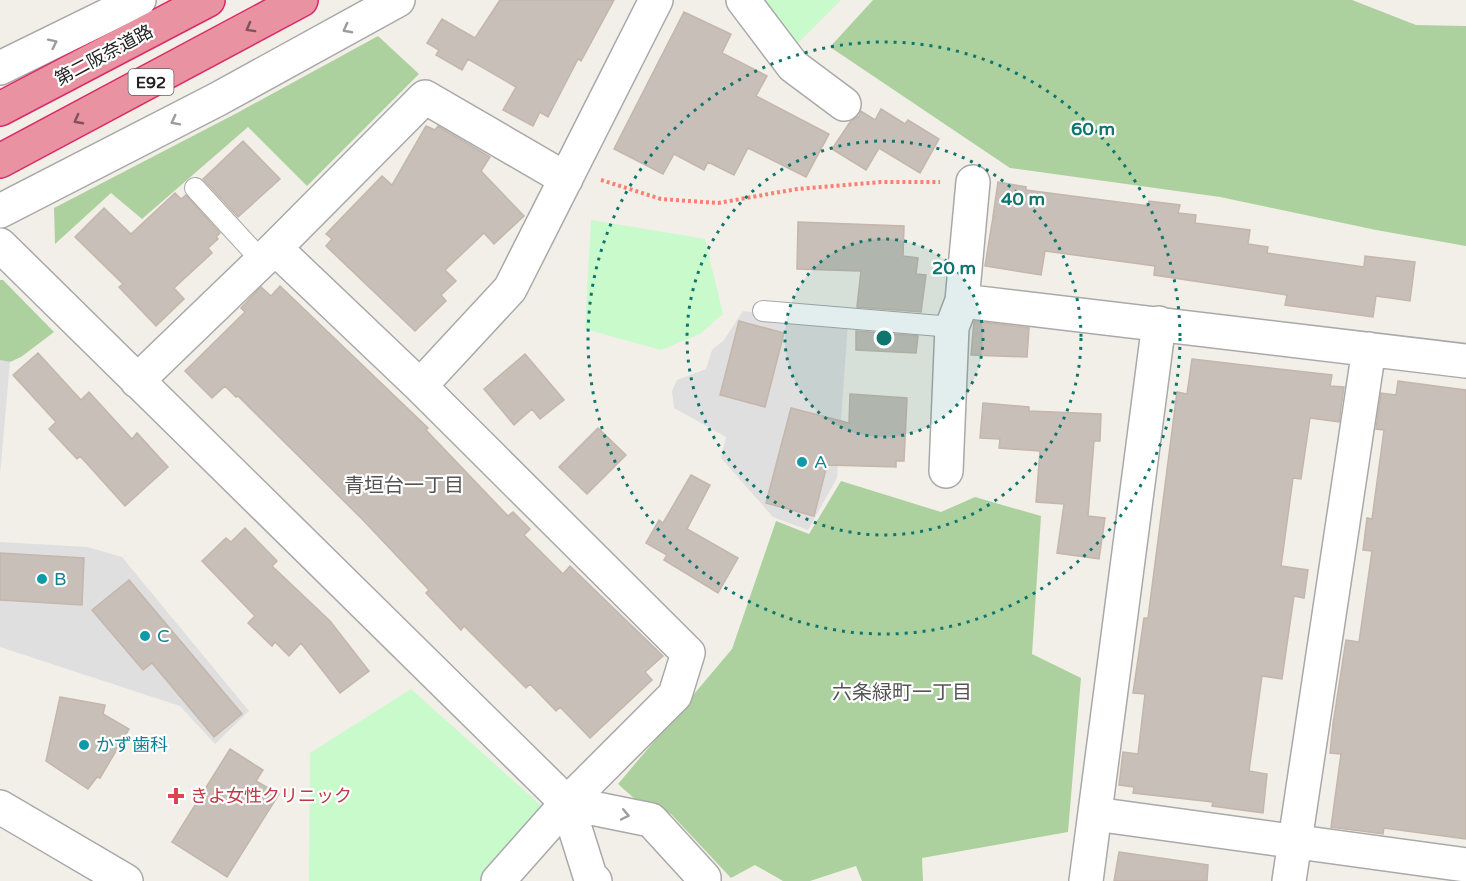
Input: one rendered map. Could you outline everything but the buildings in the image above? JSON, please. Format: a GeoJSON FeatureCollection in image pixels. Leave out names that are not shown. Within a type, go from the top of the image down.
{"type":"FeatureCollection","features":[{"type":"Feature","properties":{"kind":"highway","name":"第二阪奈道路"},"geometry":{"type":"LineString","coordinates":[[0,109],[208,0]]}},
{"type":"Feature","properties":{"kind":"highway","name":"E92"},"geometry":{"type":"LineString","coordinates":[[0,161],[301,0]]}},
{"type":"Feature","properties":{"kind":"street"},"geometry":{"type":"LineString","coordinates":[[0,68],[138,0]]}},
{"type":"Feature","properties":{"kind":"street"},"geometry":{"type":"LineString","coordinates":[[0,211],[218,99],[398,0]]}},
{"type":"Feature","properties":{"kind":"street"},"geometry":{"type":"LineString","coordinates":[[420,386],[510,289],[580,178],[576,156],[656,0]]}},
{"type":"Feature","properties":{"kind":"street"},"geometry":{"type":"LineString","coordinates":[[743,0],[793,66],[844,104]]}},
{"type":"Feature","properties":{"kind":"street"},"geometry":{"type":"LineString","coordinates":[[137,381],[425,97],[580,178]]}},
{"type":"Feature","properties":{"kind":"street"},"geometry":{"type":"LineString","coordinates":[[946,471],[957,314],[973,182]]}},
{"type":"Feature","properties":{"kind":"street"},"geometry":{"type":"LineString","coordinates":[[0,244],[567,803],[590,876],[595,881]]}},
{"type":"Feature","properties":{"kind":"street"},"geometry":{"type":"LineString","coordinates":[[268,254],[420,386],[688,653],[675,695],[567,803],[498,881]]}},
{"type":"Feature","properties":{"kind":"street"},"geometry":{"type":"LineString","coordinates":[[957,314],[1159,323],[1466,361]]}},
{"type":"Feature","properties":{"kind":"street"},"geometry":{"type":"LineString","coordinates":[[1086,881],[1159,323]]}},
{"type":"Feature","properties":{"kind":"street"},"geometry":{"type":"LineString","coordinates":[[1289,881],[1369,349]]}},
{"type":"Feature","properties":{"kind":"street"},"geometry":{"type":"LineString","coordinates":[[567,803],[651,820],[704,878],[704,881]]}},
{"type":"Feature","properties":{"kind":"street"},"geometry":{"type":"LineString","coordinates":[[0,807],[126,881]]}},
{"type":"Feature","properties":{"kind":"street"},"geometry":{"type":"LineString","coordinates":[[1095,814],[1466,865]]}},
{"type":"Feature","properties":{"kind":"lane"},"geometry":{"type":"LineString","coordinates":[[195,188],[268,254]]}},
{"type":"Feature","properties":{"kind":"lane"},"geometry":{"type":"LineString","coordinates":[[764,311],[957,314]]}},
{"type":"Feature","properties":{"kind":"path"},"geometry":{"type":"LineString","coordinates":[[580,178],[661,199],[718,203],[797,189],[880,182],[973,182]]}},
{"type":"Feature","properties":{"kind":"shaded area"},"geometry":{"type":"Polygon","coordinates":[[[743,311],[848,322],[837,478],[808,530],[773,517],[721,458],[726,437],[674,408],[672,391],[677,380],[706,369],[712,350],[724,340],[743,311]]]}},
{"type":"Feature","properties":{"kind":"shaded area"},"geometry":{"type":"Polygon","coordinates":[[[0,360],[10,362],[0,475],[0,360]]]}},
{"type":"Feature","properties":{"kind":"shaded area"},"geometry":{"type":"Polygon","coordinates":[[[0,542],[87,547],[122,557],[249,711],[215,744],[180,706],[0,647],[0,542]]]}},
{"type":"Feature","properties":{"kind":"green space"},"geometry":{"type":"Polygon","coordinates":[[[761,0],[841,0],[796,45],[761,0]]]}},
{"type":"Feature","properties":{"kind":"green space"},"geometry":{"type":"Polygon","coordinates":[[[873,0],[1352,0],[1416,25],[1466,26],[1466,246],[1376,230],[1220,197],[1010,168],[830,47],[873,0]]]}},
{"type":"Feature","properties":{"kind":"green space"},"geometry":{"type":"Polygon","coordinates":[[[378,36],[419,74],[307,186],[248,127],[142,219],[111,193],[55,244],[54,208],[237,113],[378,36]]]}},
{"type":"Feature","properties":{"kind":"green space"},"geometry":{"type":"Polygon","coordinates":[[[591,220],[705,239],[723,314],[700,334],[661,350],[585,329],[591,220]]]}},
{"type":"Feature","properties":{"kind":"green space"},"geometry":{"type":"Polygon","coordinates":[[[0,280],[3,280],[54,332],[21,357],[10,362],[0,360],[0,280]]]}},
{"type":"Feature","properties":{"kind":"green space"},"geometry":{"type":"Polygon","coordinates":[[[841,481],[941,512],[975,497],[1041,516],[1032,654],[1081,678],[1068,832],[922,858],[923,881],[862,881],[856,866],[810,881],[783,881],[755,865],[731,878],[671,814],[636,800],[618,784],[732,649],[776,521],[809,534],[841,481]]]}},
{"type":"Feature","properties":{"kind":"green space"},"geometry":{"type":"Polygon","coordinates":[[[411,689],[545,809],[483,881],[309,881],[310,753],[411,689]]]}},
{"type":"Feature","properties":{"kind":"place","name":"A"},"geometry":{"type":"Point","coordinates":[802,462]}},
{"type":"Feature","properties":{"kind":"place","name":"B"},"geometry":{"type":"Point","coordinates":[42,579]}},
{"type":"Feature","properties":{"kind":"place","name":"C"},"geometry":{"type":"Point","coordinates":[145,636]}},
{"type":"Feature","properties":{"kind":"place","name":"かず歯科"},"geometry":{"type":"Point","coordinates":[84,745]}},
{"type":"Feature","properties":{"kind":"place","name":"きよ女性クリニック"},"geometry":{"type":"Point","coordinates":[176,796]}},
{"type":"Feature","properties":{"kind":"district","name":"青垣台一丁目"},"geometry":{"type":"Point","coordinates":[404,485]}},
{"type":"Feature","properties":{"kind":"district","name":"六条緑町一丁目"},"geometry":{"type":"Point","coordinates":[902,692]}}]}
